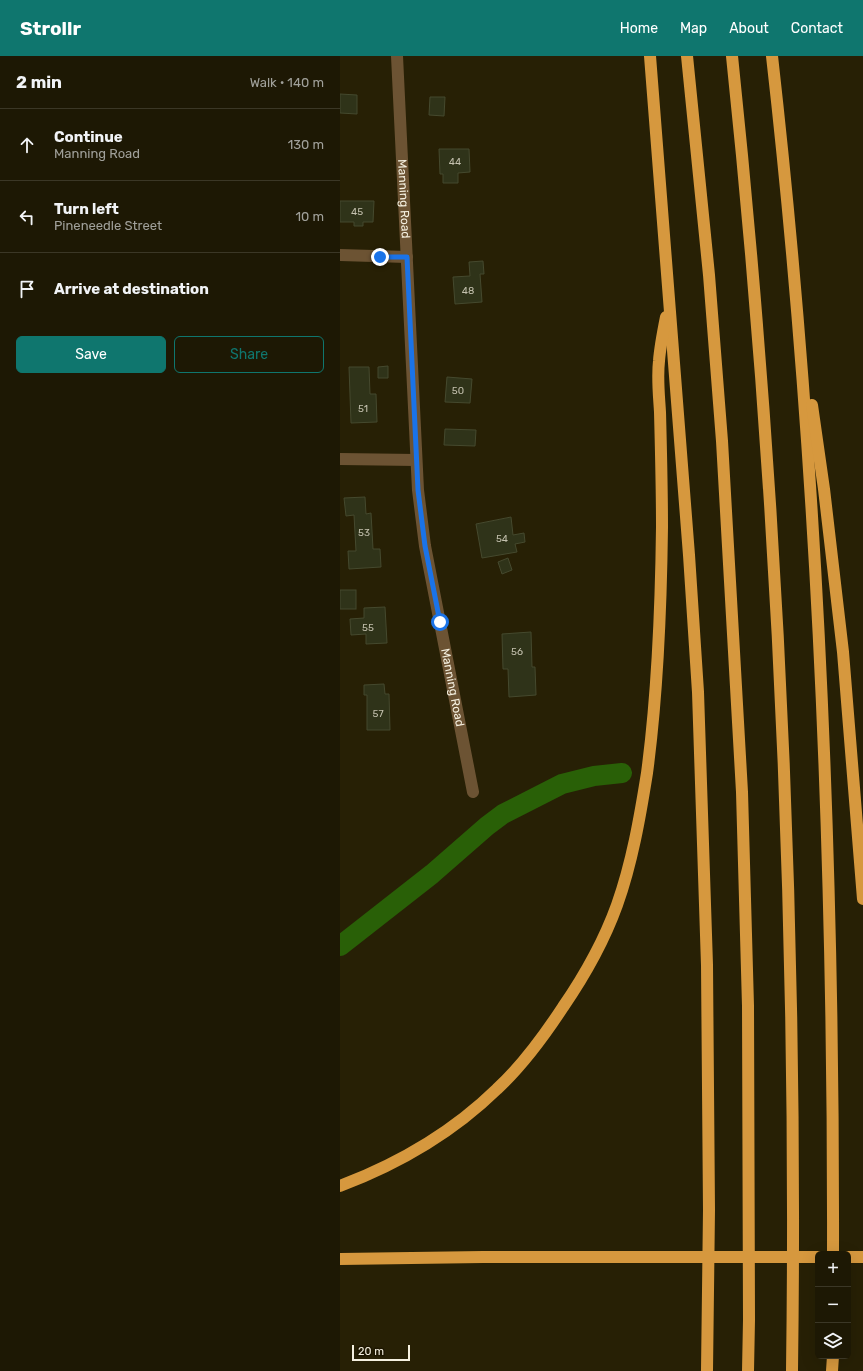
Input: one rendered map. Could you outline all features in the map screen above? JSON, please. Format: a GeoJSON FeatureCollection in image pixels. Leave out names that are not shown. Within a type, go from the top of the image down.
{"type":"FeatureCollection","features":[{"type":"Feature","properties":{"kind":"highway"},"geometry":{"type":"LineString","coordinates":[[650,56],[673,362],[690,555],[698,692],[706,965],[708,1194],[707,1371]]}},
{"type":"Feature","properties":{"kind":"highway"},"geometry":{"type":"LineString","coordinates":[[687,56],[709,275],[722,442],[742,792],[748,1006],[748,1371]]}},
{"type":"Feature","properties":{"kind":"highway"},"geometry":{"type":"LineString","coordinates":[[732,56],[748,214],[767,457],[783,736],[788,874],[792,1087],[792,1371]]}},
{"type":"Feature","properties":{"kind":"highway"},"geometry":{"type":"LineString","coordinates":[[772,56],[798,303],[818,607],[831,990],[833,1251]]}},
{"type":"Feature","properties":{"kind":"highway"},"geometry":{"type":"LineString","coordinates":[[340,1186],[376,1170],[426,1144],[473,1111],[498,1088],[540,1041],[578,985],[606,933],[618,904],[635,841],[643,796],[655,693],[661,584],[662,508],[659,362],[669,294]]}},
{"type":"Feature","properties":{"kind":"highway"},"geometry":{"type":"LineString","coordinates":[[798,303],[824,489],[843,652],[863,900]]}},
{"type":"Feature","properties":{"kind":"highway"},"geometry":{"type":"LineString","coordinates":[[340,1259],[484,1257],[815,1257]]}},
{"type":"Feature","properties":{"kind":"highway"},"geometry":{"type":"LineString","coordinates":[[851,1257],[863,1257]]}},
{"type":"Feature","properties":{"kind":"highway"},"geometry":{"type":"LineString","coordinates":[[832,1371],[833,1359]]}},
{"type":"Feature","properties":{"kind":"street","name":"Manning Road"},"geometry":{"type":"LineString","coordinates":[[396,56],[418,490],[425,546],[473,792]]}},
{"type":"Feature","properties":{"kind":"street"},"geometry":{"type":"LineString","coordinates":[[340,255],[407,257]]}},
{"type":"Feature","properties":{"kind":"street"},"geometry":{"type":"LineString","coordinates":[[340,459],[416,460]]}},
{"type":"Feature","properties":{"kind":"building"},"geometry":{"type":"Polygon","coordinates":[[[340,94],[357,95],[357,114],[340,113],[340,94]]]}},
{"type":"Feature","properties":{"kind":"building"},"geometry":{"type":"Polygon","coordinates":[[[430,97],[445,97],[444,116],[429,115],[430,97]]]}},
{"type":"Feature","properties":{"kind":"building"},"geometry":{"type":"Polygon","coordinates":[[[439,149],[469,149],[470,172],[458,173],[458,183],[443,183],[443,174],[440,174],[439,149]]]}},
{"type":"Feature","properties":{"kind":"building"},"geometry":{"type":"Polygon","coordinates":[[[340,201],[374,201],[373,222],[363,222],[363,226],[354,226],[354,222],[340,222],[340,201]]]}},
{"type":"Feature","properties":{"kind":"building"},"geometry":{"type":"Polygon","coordinates":[[[483,261],[484,274],[480,274],[482,302],[455,304],[453,277],[470,276],[469,262],[483,261]]]}},
{"type":"Feature","properties":{"kind":"building"},"geometry":{"type":"Polygon","coordinates":[[[388,366],[388,378],[378,378],[378,367],[388,366]]]}},
{"type":"Feature","properties":{"kind":"building"},"geometry":{"type":"Polygon","coordinates":[[[349,367],[369,367],[370,394],[376,394],[377,422],[351,423],[349,367]]]}},
{"type":"Feature","properties":{"kind":"building"},"geometry":{"type":"Polygon","coordinates":[[[447,377],[472,379],[470,403],[445,402],[447,377]]]}},
{"type":"Feature","properties":{"kind":"building"},"geometry":{"type":"Polygon","coordinates":[[[445,429],[476,430],[475,446],[444,445],[445,429]]]}},
{"type":"Feature","properties":{"kind":"building"},"geometry":{"type":"Polygon","coordinates":[[[365,497],[366,514],[371,513],[373,549],[380,549],[381,567],[349,569],[348,551],[356,551],[354,515],[346,516],[344,498],[365,497]]]}},
{"type":"Feature","properties":{"kind":"building"},"geometry":{"type":"Polygon","coordinates":[[[511,517],[513,535],[524,533],[525,542],[515,544],[517,552],[482,558],[476,524],[511,517]]]}},
{"type":"Feature","properties":{"kind":"building"},"geometry":{"type":"Polygon","coordinates":[[[508,558],[512,570],[502,574],[498,562],[508,558]]]}},
{"type":"Feature","properties":{"kind":"building"},"geometry":{"type":"Polygon","coordinates":[[[340,590],[356,590],[356,609],[340,609],[340,590]]]}},
{"type":"Feature","properties":{"kind":"building"},"geometry":{"type":"Polygon","coordinates":[[[385,607],[387,643],[366,644],[366,634],[351,635],[350,619],[364,618],[364,608],[385,607]]]}},
{"type":"Feature","properties":{"kind":"building"},"geometry":{"type":"Polygon","coordinates":[[[531,632],[532,667],[535,667],[536,695],[509,697],[508,669],[503,669],[502,634],[531,632]]]}},
{"type":"Feature","properties":{"kind":"building"},"geometry":{"type":"Polygon","coordinates":[[[384,684],[385,694],[389,694],[390,730],[367,730],[367,695],[364,695],[364,685],[384,684]]]}},
{"type":"Feature","properties":{"kind":"waterway"},"geometry":{"type":"LineString","coordinates":[[340,946],[432,874],[503,814],[562,784],[594,776],[622,773]]}},
{"type":"Feature","properties":{"kind":"route"},"geometry":{"type":"LineString","coordinates":[[380,257],[407,257],[418,490],[425,546],[440,622]]}}]}
